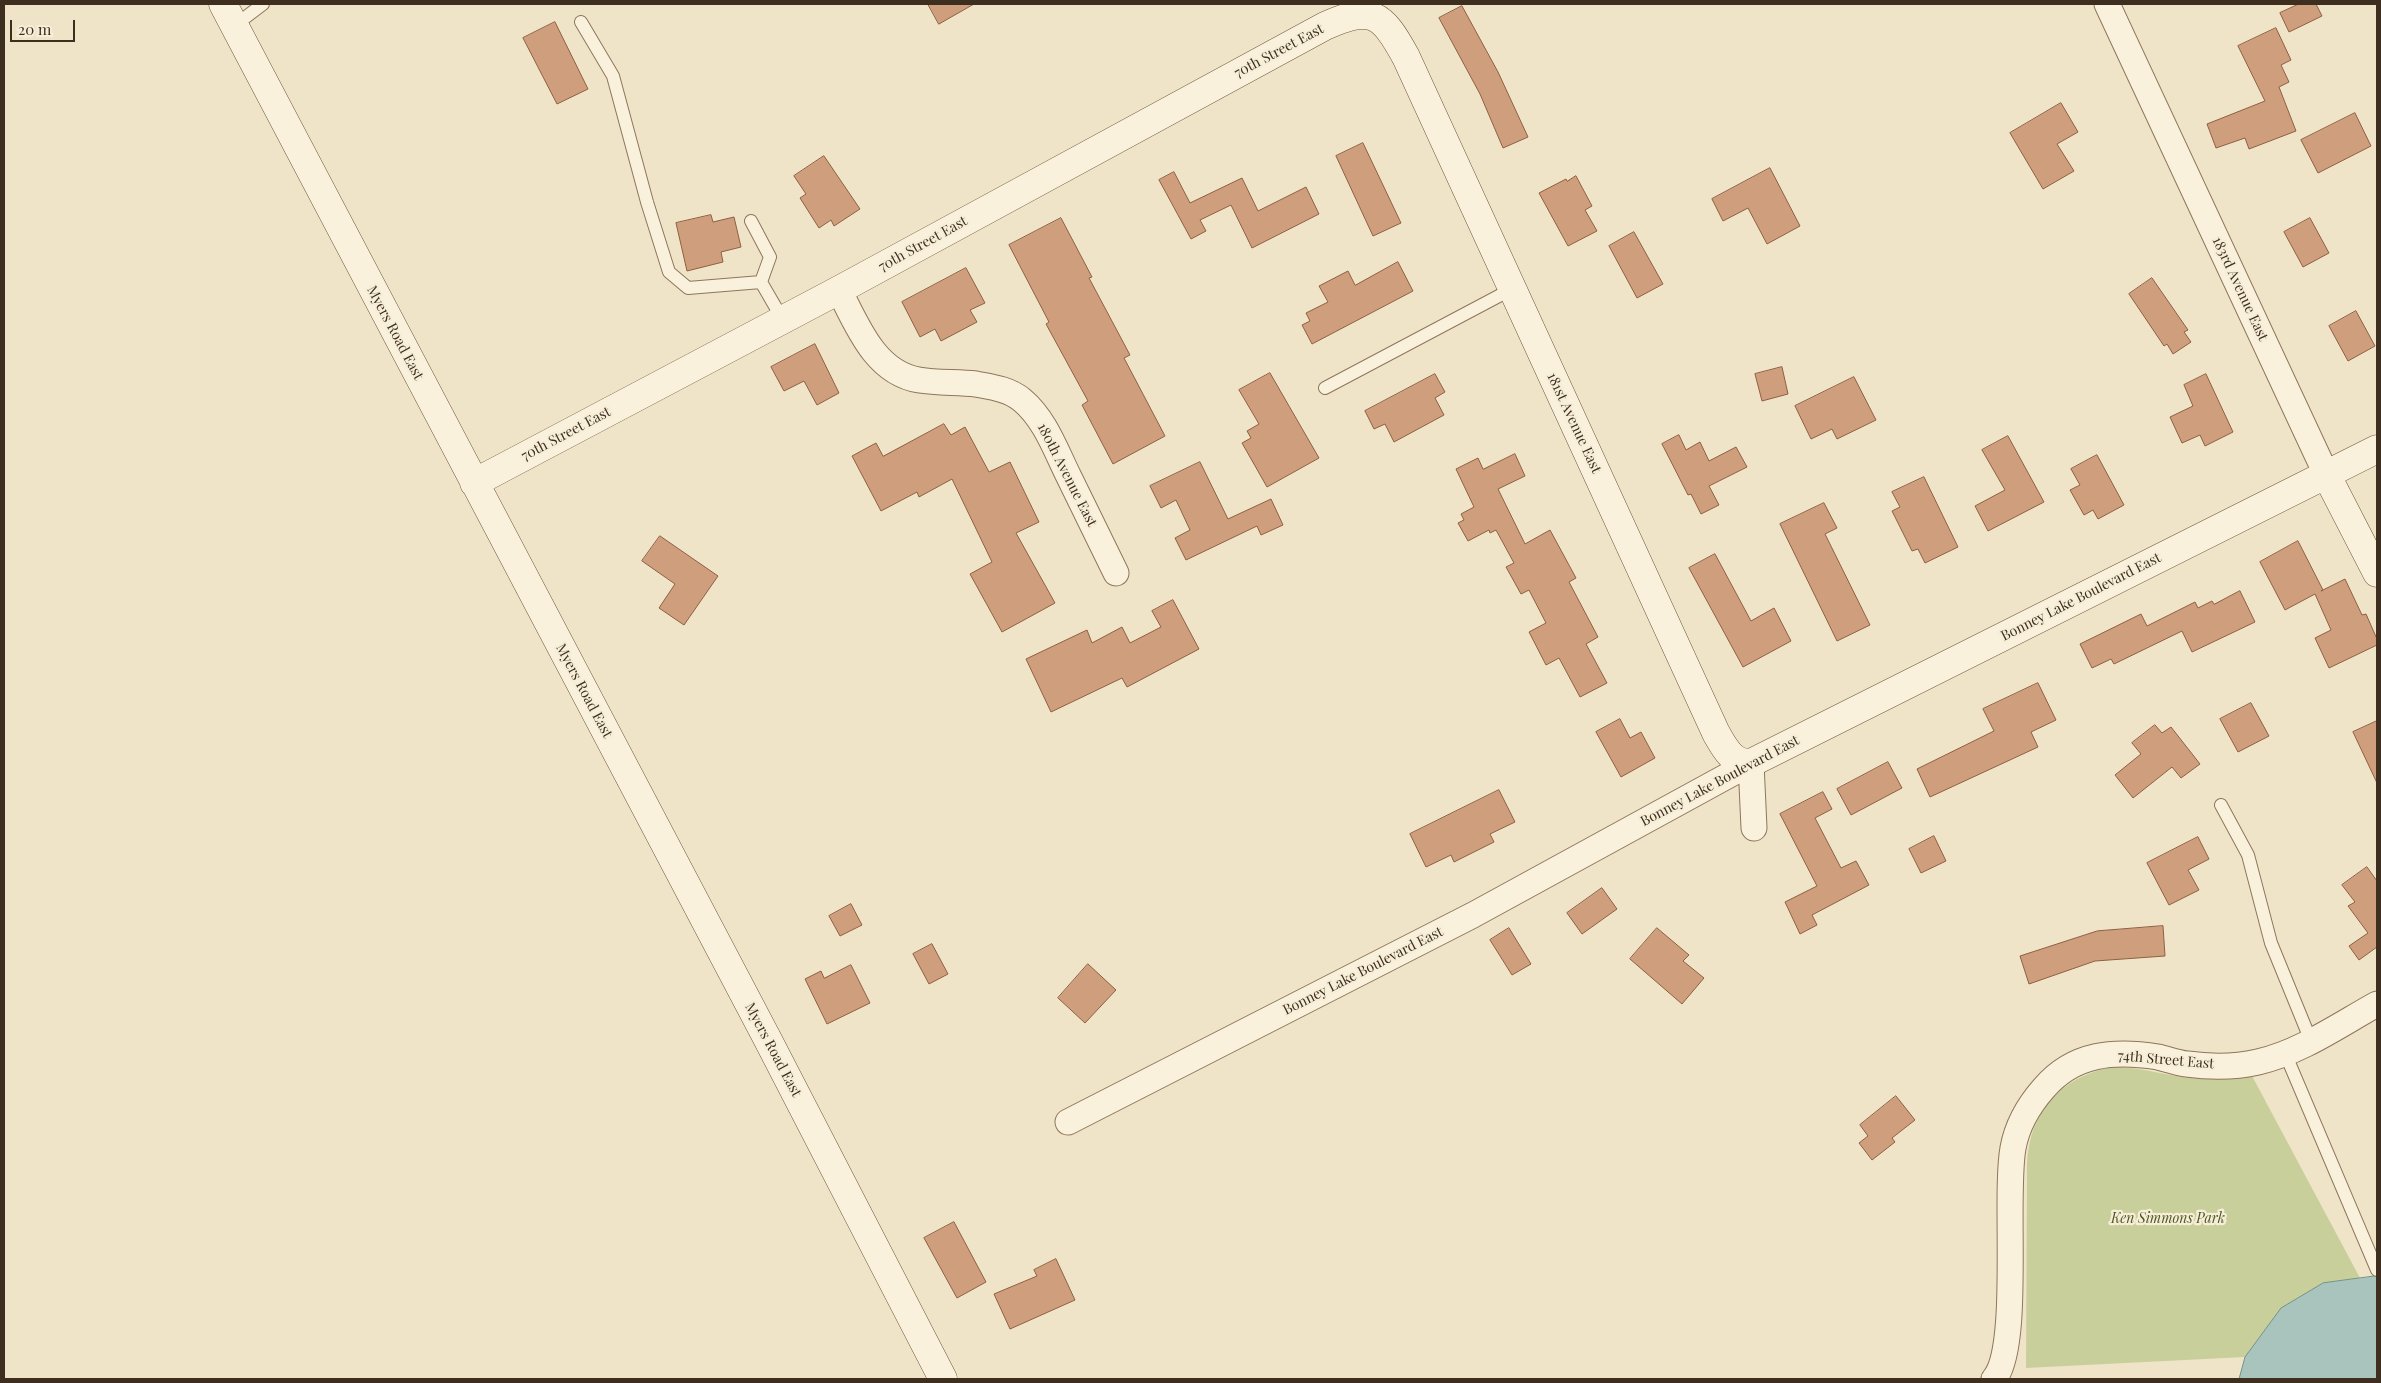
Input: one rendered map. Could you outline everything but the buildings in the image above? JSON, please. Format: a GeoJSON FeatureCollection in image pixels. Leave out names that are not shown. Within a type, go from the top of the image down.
{"type":"FeatureCollection","features":[{"type":"Feature","properties":{"kind":"street","name":"183rd Avenue East"},"geometry":{"type":"LineString","coordinates":[[2107,4],[2326,474],[2377,573]]}},
{"type":"Feature","properties":{"kind":"street","name":"70th Street East"},"geometry":{"type":"LineString","coordinates":[[474,483],[839,290],[1325,26],[1348,16],[1363,13],[1374,16]]}},
{"type":"Feature","properties":{"kind":"street","name":"Myers Road East"},"geometry":{"type":"LineString","coordinates":[[229,15],[944,1379]]}},
{"type":"Feature","properties":{"kind":"street","name":"181st Avenue East"},"geometry":{"type":"LineString","coordinates":[[1374,16],[1389,28],[1406,57],[1716,733],[1734,758],[1751,763]]}},
{"type":"Feature","properties":{"kind":"street","name":"180th Avenue East"},"geometry":{"type":"LineString","coordinates":[[839,290],[868,345],[886,365],[897,373],[919,380],[991,387],[1007,391],[1029,407],[1048,433],[1116,573]]}},
{"type":"Feature","properties":{"kind":"street","name":"Bonney Lake Boulevard East"},"geometry":{"type":"LineString","coordinates":[[1068,1122],[1473,915],[1751,763],[2377,449]]}},
{"type":"Feature","properties":{"kind":"street"},"geometry":{"type":"LineString","coordinates":[[1751,763],[1754,828]]}},
{"type":"Feature","properties":{"kind":"street","name":"74th Street East"},"geometry":{"type":"LineString","coordinates":[[1994,1379],[2003,1364],[2009,1331],[2009,1190],[2014,1140],[2033,1101],[2052,1078],[2080,1060],[2099,1055],[2158,1057],[2185,1064],[2210,1065],[2258,1062],[2285,1053],[2311,1041],[2377,1004]]}},
{"type":"Feature","properties":{"kind":"lane"},"geometry":{"type":"LineString","coordinates":[[229,15],[262,4]]}},
{"type":"Feature","properties":{"kind":"lane"},"geometry":{"type":"LineString","coordinates":[[581,22],[613,76],[647,202],[669,272],[688,288],[761,282]]}},
{"type":"Feature","properties":{"kind":"lane"},"geometry":{"type":"LineString","coordinates":[[752,221],[770,257],[761,282],[783,320]]}},
{"type":"Feature","properties":{"kind":"lane"},"geometry":{"type":"LineString","coordinates":[[1325,388],[1512,289]]}},
{"type":"Feature","properties":{"kind":"lane"},"geometry":{"type":"LineString","coordinates":[[2221,804],[2248,855],[2271,943],[2311,1041]]}},
{"type":"Feature","properties":{"kind":"lane"},"geometry":{"type":"LineString","coordinates":[[2285,1053],[2377,1270]]}},
{"type":"Feature","properties":{"kind":"green space","name":"Ken Simmons Park"},"geometry":{"type":"Polygon","coordinates":[[[2111,1067],[2148,1070],[2192,1078],[2218,1078],[2251,1074],[2360,1278],[2323,1283],[2281,1308],[2245,1357],[2026,1368],[2027,1163],[2029,1144],[2041,1113],[2063,1088],[2093,1072],[2111,1067]]]}},
{"type":"Feature","properties":{"kind":"water"},"geometry":{"type":"Polygon","coordinates":[[[2377,1276],[2377,1379],[2239,1379],[2245,1357],[2281,1308],[2323,1283],[2377,1276]]]}}]}
